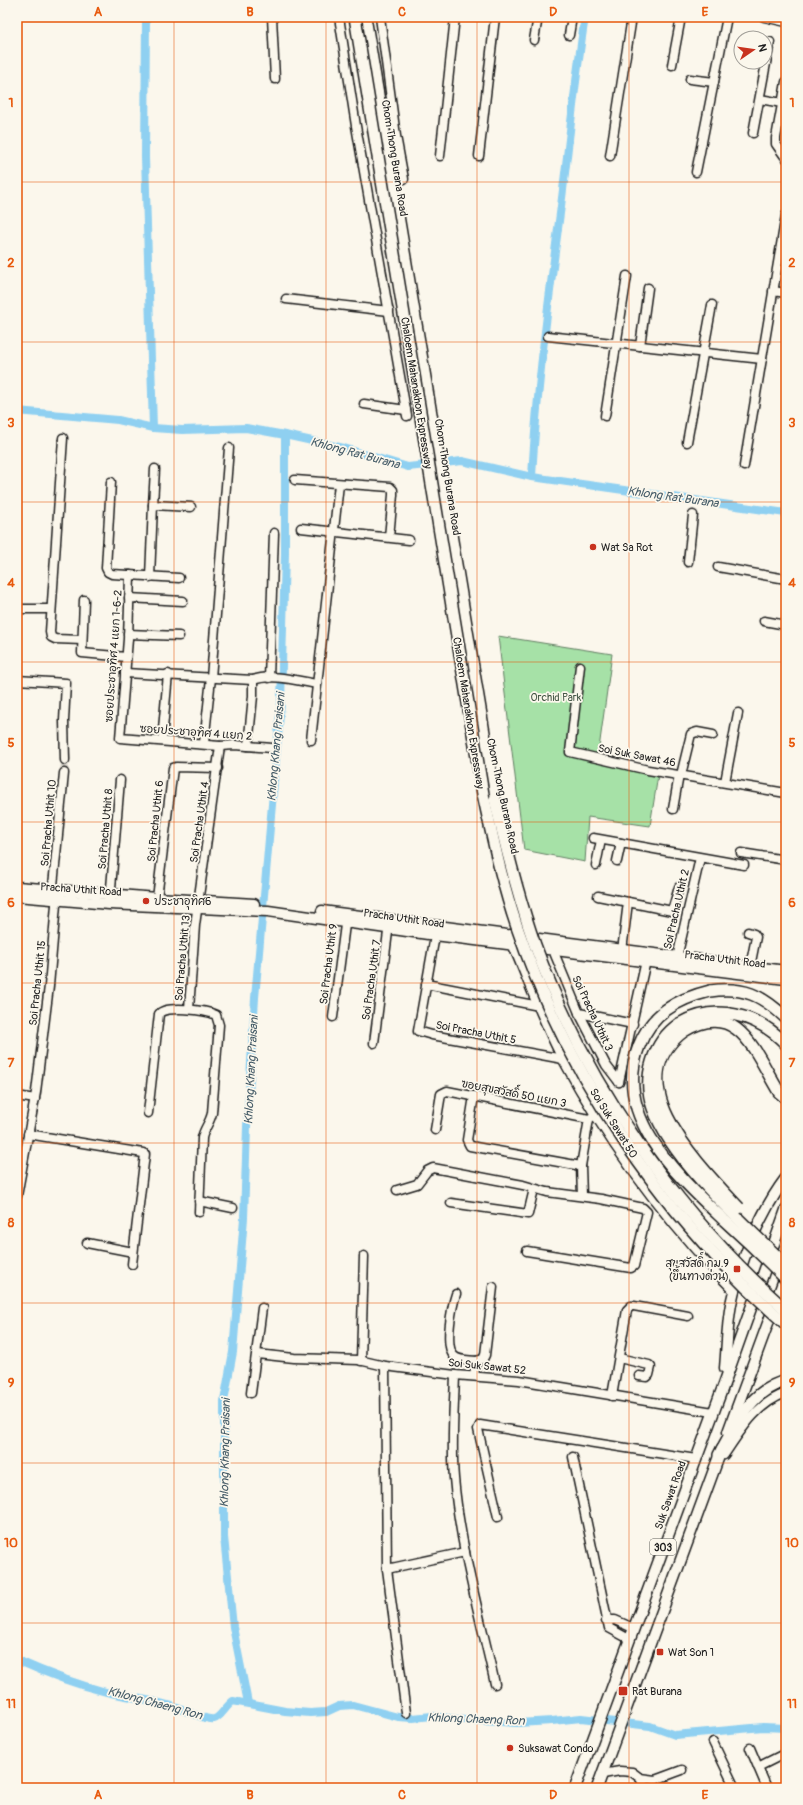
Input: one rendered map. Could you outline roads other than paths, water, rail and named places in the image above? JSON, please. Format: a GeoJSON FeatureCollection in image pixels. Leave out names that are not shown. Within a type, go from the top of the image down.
{"type":"FeatureCollection","features":[{"type":"Feature","properties":{"kind":"highway","name":"Chaloem Mahanakhon Expressway"},"geometry":{"type":"LineString","coordinates":[[355,17],[483,794],[499,865],[518,928],[533,969],[574,1055],[595,1094],[638,1161],[664,1197],[709,1249],[739,1281],[786,1324]]}},
{"type":"Feature","properties":{"kind":"highway","name":"Chaloem Mahanakhon Expressway"},"geometry":{"type":"LineString","coordinates":[[365,17],[495,799],[509,859],[524,912],[546,972],[567,1018],[593,1070],[626,1125],[660,1173],[697,1219],[747,1274],[786,1310]]}},
{"type":"Feature","properties":{"kind":"highway"},"geometry":{"type":"LineString","coordinates":[[786,1018],[768,1002],[752,994],[734,990],[710,991],[681,1000],[667,1008],[648,1028],[639,1046],[633,1067],[632,1084],[634,1101],[644,1126],[670,1165],[786,1279]]}},
{"type":"Feature","properties":{"kind":"highway"},"geometry":{"type":"LineString","coordinates":[[786,1044],[766,1027],[750,1019],[734,1014],[710,1013],[694,1016],[681,1027],[664,1054],[660,1067],[658,1085],[663,1109],[679,1136],[706,1172],[748,1218],[786,1255]]}},
{"type":"Feature","properties":{"kind":"highway"},"geometry":{"type":"LineString","coordinates":[[786,1098],[779,1092],[749,1040],[736,1027],[724,1022],[701,1022],[669,1031],[662,1040],[652,1062],[649,1090],[655,1113],[671,1140],[698,1175],[786,1265]]}},
{"type":"Feature","properties":{"kind":"highway"},"geometry":{"type":"LineString","coordinates":[[719,1455],[730,1435],[751,1403],[759,1394],[767,1388],[786,1381]]}},
{"type":"Feature","properties":{"kind":"main road","name":"Pracha Uthit Road"},"geometry":{"type":"LineString","coordinates":[[17,887],[55,895]]}},
{"type":"Feature","properties":{"kind":"main road","name":"Pracha Uthit Road"},"geometry":{"type":"LineString","coordinates":[[17,896],[55,895],[263,907],[435,931],[553,950],[786,971]]}},
{"type":"Feature","properties":{"kind":"main road","name":"Pracha Uthit Road"},"geometry":{"type":"LineString","coordinates":[[110,899],[157,898],[198,904]]}},
{"type":"Feature","properties":{"kind":"main road","name":"Pracha Uthit Road"},"geometry":{"type":"LineString","coordinates":[[435,931],[527,938],[622,951],[647,958]]}},
{"type":"Feature","properties":{"kind":"main road","name":"Pracha Uthit Road"},"geometry":{"type":"LineString","coordinates":[[676,961],[786,979]]}},
{"type":"Feature","properties":{"kind":"main road"},"geometry":{"type":"LineString","coordinates":[[724,1384],[730,1306],[737,1276],[754,1236],[776,1192],[786,1178]]}},
{"type":"Feature","properties":{"kind":"main road","name":"Suk Sawat Road"},"geometry":{"type":"LineString","coordinates":[[575,1788],[724,1384],[786,1210]]}},
{"type":"Feature","properties":{"kind":"main road","name":"303"},"geometry":{"type":"LineString","coordinates":[[597,1788],[786,1274]]}},
{"type":"Feature","properties":{"kind":"street"},"geometry":{"type":"LineString","coordinates":[[272,17],[275,79]]}},
{"type":"Feature","properties":{"kind":"street"},"geometry":{"type":"LineString","coordinates":[[339,17],[356,126],[407,413],[364,404]]}},
{"type":"Feature","properties":{"kind":"street","name":"Chom Thong Burana Road"},"geometry":{"type":"LineString","coordinates":[[360,17],[491,804],[514,896],[527,938]]}},
{"type":"Feature","properties":{"kind":"street"},"geometry":{"type":"LineString","coordinates":[[380,17],[396,136],[404,179]]}},
{"type":"Feature","properties":{"kind":"street"},"geometry":{"type":"LineString","coordinates":[[440,156],[456,17]]}},
{"type":"Feature","properties":{"kind":"street"},"geometry":{"type":"LineString","coordinates":[[479,156],[495,17]]}},
{"type":"Feature","properties":{"kind":"street"},"geometry":{"type":"LineString","coordinates":[[534,40],[538,17]]}},
{"type":"Feature","properties":{"kind":"street"},"geometry":{"type":"LineString","coordinates":[[569,35],[572,17]]}},
{"type":"Feature","properties":{"kind":"street"},"geometry":{"type":"LineString","coordinates":[[610,156],[632,17]]}},
{"type":"Feature","properties":{"kind":"street"},"geometry":{"type":"LineString","coordinates":[[672,65],[681,17]]}},
{"type":"Feature","properties":{"kind":"street"},"geometry":{"type":"LineString","coordinates":[[696,172],[727,17]]}},
{"type":"Feature","properties":{"kind":"street"},"geometry":{"type":"LineString","coordinates":[[764,17],[786,22]]}},
{"type":"Feature","properties":{"kind":"street"},"geometry":{"type":"LineString","coordinates":[[753,133],[765,70]]}},
{"type":"Feature","properties":{"kind":"street"},"geometry":{"type":"LineString","coordinates":[[690,79],[714,82]]}},
{"type":"Feature","properties":{"kind":"street"},"geometry":{"type":"LineString","coordinates":[[786,82],[776,138],[776,144],[786,158]]}},
{"type":"Feature","properties":{"kind":"street"},"geometry":{"type":"LineString","coordinates":[[760,99],[782,103]]}},
{"type":"Feature","properties":{"kind":"street"},"geometry":{"type":"LineString","coordinates":[[744,466],[786,219]]}},
{"type":"Feature","properties":{"kind":"street"},"geometry":{"type":"LineString","coordinates":[[605,416],[627,276]]}},
{"type":"Feature","properties":{"kind":"street"},"geometry":{"type":"LineString","coordinates":[[640,346],[648,288]]}},
{"type":"Feature","properties":{"kind":"street"},"geometry":{"type":"LineString","coordinates":[[773,291],[786,293]]}},
{"type":"Feature","properties":{"kind":"street"},"geometry":{"type":"LineString","coordinates":[[286,299],[389,311]]}},
{"type":"Feature","properties":{"kind":"street"},"geometry":{"type":"LineString","coordinates":[[687,442],[712,305]]}},
{"type":"Feature","properties":{"kind":"street"},"geometry":{"type":"LineString","coordinates":[[548,336],[762,359]]}},
{"type":"Feature","properties":{"kind":"street"},"geometry":{"type":"LineString","coordinates":[[402,385],[422,386]]}},
{"type":"Feature","properties":{"kind":"street"},"geometry":{"type":"LineString","coordinates":[[63,438],[51,610],[51,637],[55,639],[82,640]]}},
{"type":"Feature","properties":{"kind":"street"},"geometry":{"type":"LineString","coordinates":[[204,744],[211,678],[229,448]]}},
{"type":"Feature","properties":{"kind":"street"},"geometry":{"type":"LineString","coordinates":[[150,577],[155,469]]}},
{"type":"Feature","properties":{"kind":"street"},"geometry":{"type":"LineString","coordinates":[[295,480],[390,487],[393,490],[389,537]]}},
{"type":"Feature","properties":{"kind":"street"},"geometry":{"type":"LineString","coordinates":[[111,482],[106,568],[108,572],[112,574],[130,576],[179,578]]}},
{"type":"Feature","properties":{"kind":"street"},"geometry":{"type":"LineString","coordinates":[[311,740],[339,484]]}},
{"type":"Feature","properties":{"kind":"street"},"geometry":{"type":"LineString","coordinates":[[154,505],[191,508]]}},
{"type":"Feature","properties":{"kind":"street"},"geometry":{"type":"LineString","coordinates":[[688,562],[693,515]]}},
{"type":"Feature","properties":{"kind":"street"},"geometry":{"type":"LineString","coordinates":[[301,528],[409,540]]}},
{"type":"Feature","properties":{"kind":"street"},"geometry":{"type":"LineString","coordinates":[[269,678],[274,533]]}},
{"type":"Feature","properties":{"kind":"street"},"geometry":{"type":"LineString","coordinates":[[718,567],[786,579]]}},
{"type":"Feature","properties":{"kind":"street","name":"ซอยประชาอุทิศ 4 แยก 1-6-2"},"geometry":{"type":"LineString","coordinates":[[120,738],[128,634],[130,576]]}},
{"type":"Feature","properties":{"kind":"street"},"geometry":{"type":"LineString","coordinates":[[129,598],[183,601]]}},
{"type":"Feature","properties":{"kind":"street"},"geometry":{"type":"LineString","coordinates":[[84,600],[81,650],[84,654],[126,657]]}},
{"type":"Feature","properties":{"kind":"street"},"geometry":{"type":"LineString","coordinates":[[17,609],[51,610]]}},
{"type":"Feature","properties":{"kind":"street"},"geometry":{"type":"LineString","coordinates":[[764,621],[786,625]]}},
{"type":"Feature","properties":{"kind":"street"},"geometry":{"type":"LineString","coordinates":[[128,634],[179,636]]}},
{"type":"Feature","properties":{"kind":"street","name":"Soi Suk Sawat 46"},"geometry":{"type":"LineString","coordinates":[[580,666],[570,752],[680,775],[786,793]]}},
{"type":"Feature","properties":{"kind":"street"},"geometry":{"type":"LineString","coordinates":[[124,672],[253,680],[269,678],[317,684]]}},
{"type":"Feature","properties":{"kind":"street"},"geometry":{"type":"LineString","coordinates":[[162,740],[168,674]]}},
{"type":"Feature","properties":{"kind":"street"},"geometry":{"type":"LineString","coordinates":[[17,680],[66,683],[64,721],[65,760]]}},
{"type":"Feature","properties":{"kind":"street"},"geometry":{"type":"LineString","coordinates":[[248,746],[253,696],[253,680]]}},
{"type":"Feature","properties":{"kind":"street"},"geometry":{"type":"LineString","coordinates":[[725,782],[738,713]]}},
{"type":"Feature","properties":{"kind":"street"},"geometry":{"type":"LineString","coordinates":[[673,809],[691,734],[697,732],[713,735]]}},
{"type":"Feature","properties":{"kind":"street","name":"ซอยประชาอุทิศ 4 แยก 2"},"geometry":{"type":"LineString","coordinates":[[120,738],[162,740],[220,746],[272,748]]}},
{"type":"Feature","properties":{"kind":"street","name":"Soi Pracha Uthit 4"},"geometry":{"type":"LineString","coordinates":[[198,904],[220,746]]}},
{"type":"Feature","properties":{"kind":"street","name":"Soi Pracha Uthit 6"},"geometry":{"type":"LineString","coordinates":[[157,898],[173,768],[218,768]]}},
{"type":"Feature","properties":{"kind":"street","name":"Soi Pracha Uthit 10"},"geometry":{"type":"LineString","coordinates":[[55,895],[64,773]]}},
{"type":"Feature","properties":{"kind":"street","name":"Soi Pracha Uthit 8"},"geometry":{"type":"LineString","coordinates":[[110,899],[120,780]]}},
{"type":"Feature","properties":{"kind":"street"},"geometry":{"type":"LineString","coordinates":[[596,865],[597,839],[744,865]]}},
{"type":"Feature","properties":{"kind":"street"},"geometry":{"type":"LineString","coordinates":[[617,861],[621,843]]}},
{"type":"Feature","properties":{"kind":"street"},"geometry":{"type":"LineString","coordinates":[[741,853],[786,860]]}},
{"type":"Feature","properties":{"kind":"street","name":"Soi Pracha Uthit 2"},"geometry":{"type":"LineString","coordinates":[[676,961],[700,858]]}},
{"type":"Feature","properties":{"kind":"street"},"geometry":{"type":"LineString","coordinates":[[598,896],[672,911],[679,887]]}},
{"type":"Feature","properties":{"kind":"street","name":"Soi Pracha Uthit 15"},"geometry":{"type":"LineString","coordinates":[[17,1196],[35,1099],[49,986],[55,895]]}},
{"type":"Feature","properties":{"kind":"street"},"geometry":{"type":"LineString","coordinates":[[622,951],[628,902]]}},
{"type":"Feature","properties":{"kind":"street","name":"Soi Pracha Uthit 13"},"geometry":{"type":"LineString","coordinates":[[189,1009],[198,904]]}},
{"type":"Feature","properties":{"kind":"street","name":"Soi Pracha Uthit 9"},"geometry":{"type":"LineString","coordinates":[[333,1017],[346,918]]}},
{"type":"Feature","properties":{"kind":"street","name":"Soi Pracha Uthit 7"},"geometry":{"type":"LineString","coordinates":[[374,1043],[389,925]]}},
{"type":"Feature","properties":{"kind":"street","name":"Soi Pracha Uthit 5"},"geometry":{"type":"LineString","coordinates":[[435,931],[418,1031],[422,1033],[563,1059]]}},
{"type":"Feature","properties":{"kind":"street"},"geometry":{"type":"LineString","coordinates":[[748,932],[754,934],[756,937],[750,967]]}},
{"type":"Feature","properties":{"kind":"street","name":"Soi Suk Sawat 50"},"geometry":{"type":"LineString","coordinates":[[512,944],[563,1059],[592,1117],[674,1226],[734,1291]]}},
{"type":"Feature","properties":{"kind":"street","name":"Soi Pracha Uthit 3"},"geometry":{"type":"LineString","coordinates":[[553,950],[579,1013],[606,1065],[619,1082],[633,1024]]}},
{"type":"Feature","properties":{"kind":"street"},"geometry":{"type":"LineString","coordinates":[[579,1013],[633,1024],[647,958]]}},
{"type":"Feature","properties":{"kind":"street"},"geometry":{"type":"LineString","coordinates":[[426,984],[539,1006]]}},
{"type":"Feature","properties":{"kind":"street"},"geometry":{"type":"LineString","coordinates":[[148,1113],[159,1014],[166,1009],[189,1009],[214,1014],[219,1019],[219,1025],[212,1113],[209,1124],[203,1132],[202,1138],[199,1212]]}},
{"type":"Feature","properties":{"kind":"street","name":"ฃอยสุขสวัสดิ์ 50 แยก 3"},"geometry":{"type":"LineString","coordinates":[[435,1130],[441,1094],[447,1091],[592,1117]]}},
{"type":"Feature","properties":{"kind":"street"},"geometry":{"type":"LineString","coordinates":[[17,1096],[35,1099]]}},
{"type":"Feature","properties":{"kind":"street"},"geometry":{"type":"LineString","coordinates":[[474,1096],[467,1140],[470,1146],[581,1166]]}},
{"type":"Feature","properties":{"kind":"street"},"geometry":{"type":"LineString","coordinates":[[582,1196],[581,1166],[592,1117]]}},
{"type":"Feature","properties":{"kind":"street"},"geometry":{"type":"LineString","coordinates":[[28,1134],[143,1152],[145,1154],[132,1264]]}},
{"type":"Feature","properties":{"kind":"street"},"geometry":{"type":"LineString","coordinates":[[397,1190],[416,1184],[427,1171],[433,1168],[534,1189],[601,1198],[643,1208],[646,1210],[648,1215],[634,1266],[627,1268],[527,1251]]}},
{"type":"Feature","properties":{"kind":"street"},"geometry":{"type":"LineString","coordinates":[[451,1203],[523,1215],[528,1214],[534,1189]]}},
{"type":"Feature","properties":{"kind":"street"},"geometry":{"type":"LineString","coordinates":[[199,1201],[233,1208]]}},
{"type":"Feature","properties":{"kind":"street"},"geometry":{"type":"LineString","coordinates":[[87,1243],[133,1252]]}},
{"type":"Feature","properties":{"kind":"street"},"geometry":{"type":"LineString","coordinates":[[361,1361],[364,1256]]}},
{"type":"Feature","properties":{"kind":"street"},"geometry":{"type":"LineString","coordinates":[[456,1294],[450,1318],[449,1330],[452,1353],[458,1358],[476,1361],[483,1359],[485,1356],[493,1287]]}},
{"type":"Feature","properties":{"kind":"street"},"geometry":{"type":"LineString","coordinates":[[612,1396],[627,1310],[631,1306],[688,1316]]}},
{"type":"Feature","properties":{"kind":"street"},"geometry":{"type":"LineString","coordinates":[[251,1393],[262,1308]]}},
{"type":"Feature","properties":{"kind":"street","name":"Soi Suk Sawat 52"},"geometry":{"type":"LineString","coordinates":[[257,1354],[361,1361],[385,1366],[455,1375],[519,1380],[713,1412]]}},
{"type":"Feature","properties":{"kind":"street"},"geometry":{"type":"LineString","coordinates":[[619,1358],[649,1365],[651,1367],[647,1377],[639,1376]]}},
{"type":"Feature","properties":{"kind":"street"},"geometry":{"type":"LineString","coordinates":[[474,1376],[476,1361]]}},
{"type":"Feature","properties":{"kind":"street"},"geometry":{"type":"LineString","coordinates":[[385,1366],[387,1569],[406,1713]]}},
{"type":"Feature","properties":{"kind":"street"},"geometry":{"type":"LineString","coordinates":[[455,1375],[452,1454],[454,1480],[465,1552],[495,1684]]}},
{"type":"Feature","properties":{"kind":"street"},"geometry":{"type":"LineString","coordinates":[[714,1470],[744,1426],[766,1402],[786,1393]]}},
{"type":"Feature","properties":{"kind":"street"},"geometry":{"type":"LineString","coordinates":[[498,1517],[478,1429],[480,1425],[696,1459]]}},
{"type":"Feature","properties":{"kind":"street"},"geometry":{"type":"LineString","coordinates":[[573,1457],[606,1620],[609,1628],[629,1639]]}},
{"type":"Feature","properties":{"kind":"street"},"geometry":{"type":"LineString","coordinates":[[387,1569],[465,1552]]}},
{"type":"Feature","properties":{"kind":"street"},"geometry":{"type":"LineString","coordinates":[[606,1620],[615,1620],[633,1628]]}},
{"type":"Feature","properties":{"kind":"street"},"geometry":{"type":"LineString","coordinates":[[713,1742],[735,1788]]}},
{"type":"Feature","properties":{"kind":"street"},"geometry":{"type":"LineString","coordinates":[[750,1748],[767,1788]]}},
{"type":"Feature","properties":{"kind":"street"},"geometry":{"type":"LineString","coordinates":[[758,1766],[786,1753]]}},
{"type":"Feature","properties":{"kind":"street"},"geometry":{"type":"LineString","coordinates":[[640,1778],[655,1780],[682,1770]]}},
{"type":"Feature","properties":{"kind":"street"},"geometry":{"type":"LineString","coordinates":[[602,1774],[620,1771],[632,1772],[640,1778],[645,1788]]}},
{"type":"Feature","properties":{"kind":"waterway"},"geometry":{"type":"LineString","coordinates":[[146,17],[145,157],[153,428]]}},
{"type":"Feature","properties":{"kind":"waterway"},"geometry":{"type":"LineString","coordinates":[[532,477],[544,342],[585,17]]}},
{"type":"Feature","properties":{"kind":"waterway","name":"Khlong Rat Burana"},"geometry":{"type":"LineString","coordinates":[[17,411],[118,420],[153,428],[182,430],[246,428],[344,448],[408,467],[462,461],[532,477],[786,513]]}},
{"type":"Feature","properties":{"kind":"waterway","name":"Khlong Khang Praisani"},"geometry":{"type":"LineString","coordinates":[[248,1703],[233,1627],[224,1537],[224,1401],[233,1352],[244,1218],[247,1127],[255,998],[281,702],[285,554],[285,435]]}},
{"type":"Feature","properties":{"kind":"waterway","name":"Khlong Chaeng Ron"},"geometry":{"type":"LineString","coordinates":[[17,1660],[50,1674],[106,1692],[172,1706],[211,1719],[219,1716],[233,1701],[285,1711],[310,1713],[326,1712],[339,1706],[353,1705],[398,1717],[413,1718],[432,1716],[465,1720],[518,1723],[581,1718],[650,1726],[675,1735],[763,1727],[786,1728]]}},
{"type":"Feature","properties":{"kind":"tunnel"},"geometry":{"type":"LineString","coordinates":[[64,773],[65,760]]}},
{"type":"Feature","properties":{"kind":"place","name":"Wat Sa Rot"},"geometry":{"type":"Point","coordinates":[593,547]}},
{"type":"Feature","properties":{"kind":"place","name":"ประชาอุทิศ6"},"geometry":{"type":"Point","coordinates":[146,901]}},
{"type":"Feature","properties":{"kind":"place","name":"สุขสวัสดิ์ กม.9 (ขึ้นทางด่วน)"},"geometry":{"type":"Point","coordinates":[737,1269]}},
{"type":"Feature","properties":{"kind":"place","name":"Wat Son 1"},"geometry":{"type":"Point","coordinates":[660,1652]}},
{"type":"Feature","properties":{"kind":"place","name":"Rat Burana"},"geometry":{"type":"Point","coordinates":[623,1691]}},
{"type":"Feature","properties":{"kind":"place","name":"Suksawat Condo"},"geometry":{"type":"Point","coordinates":[510,1748]}},
{"type":"Feature","properties":{"kind":"park label","name":"Orchid Park"},"geometry":{"type":"Point","coordinates":[556,697]}}]}
